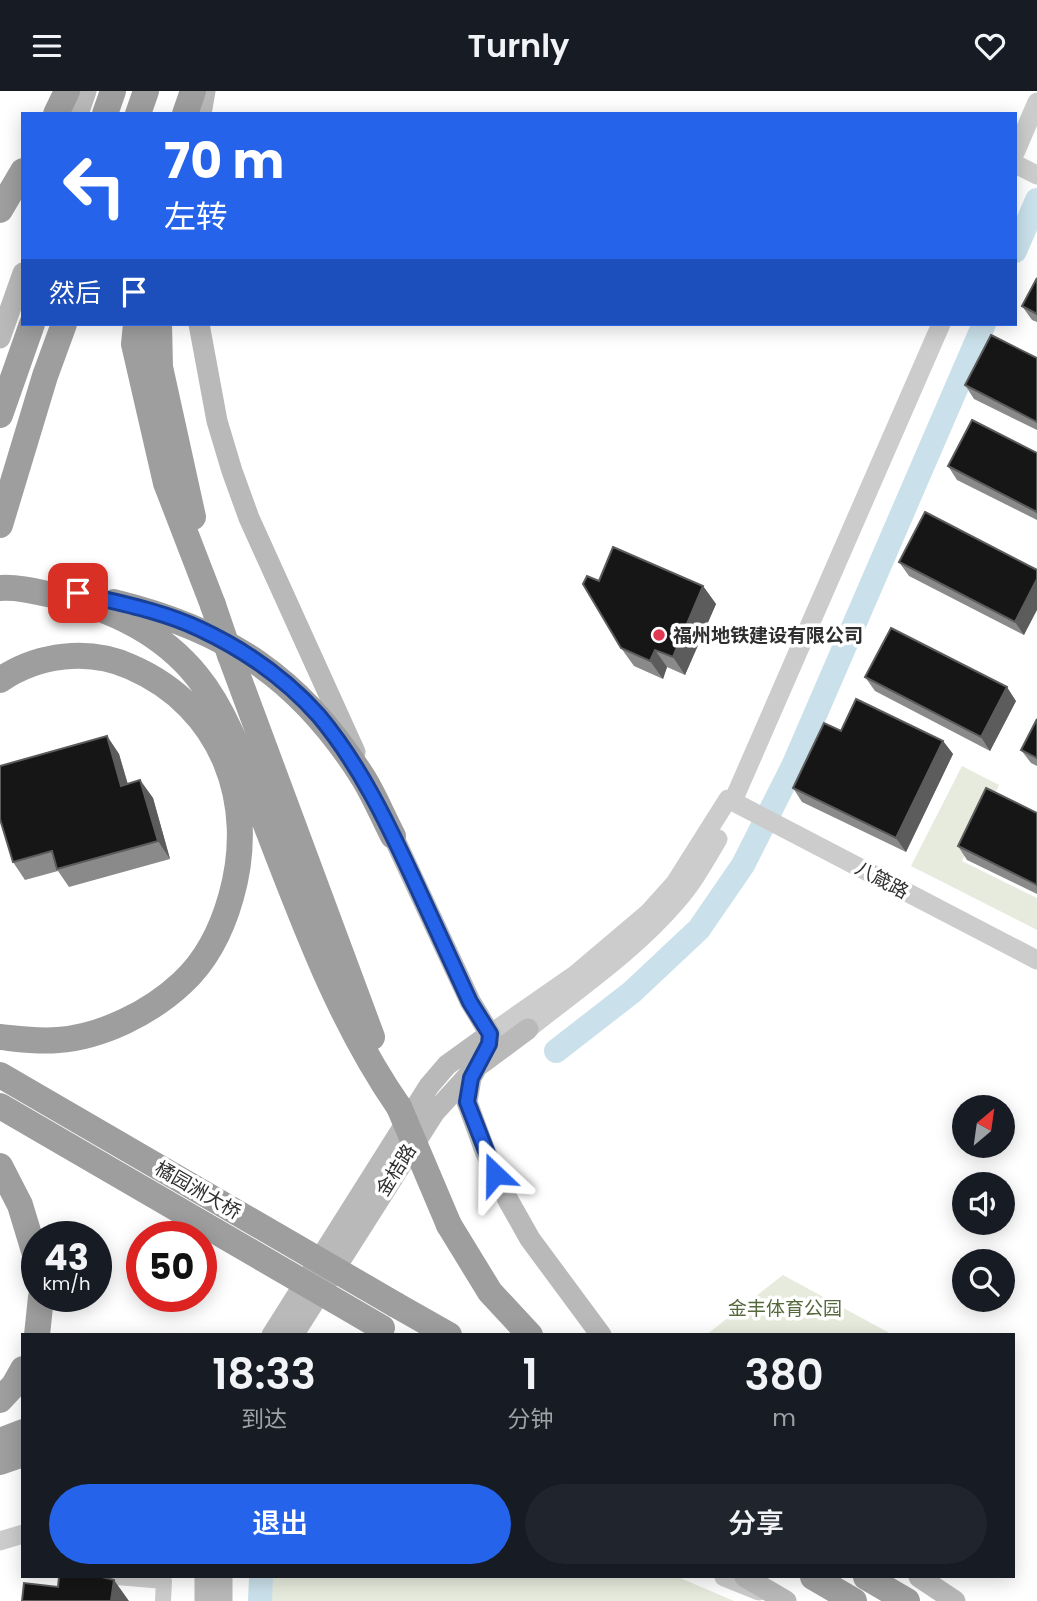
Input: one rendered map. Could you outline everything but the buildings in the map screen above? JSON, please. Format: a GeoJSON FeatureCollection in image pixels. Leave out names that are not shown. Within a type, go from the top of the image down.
{"type":"FeatureCollection","features":[{"type":"Feature","properties":{"kind":"highway"},"geometry":{"type":"LineString","coordinates":[[56,112],[67,91]]}},
{"type":"Feature","properties":{"kind":"highway"},"geometry":{"type":"LineString","coordinates":[[106,112],[113,91]]}},
{"type":"Feature","properties":{"kind":"highway"},"geometry":{"type":"LineString","coordinates":[[139,112],[146,91]]}},
{"type":"Feature","properties":{"kind":"highway"},"geometry":{"type":"LineString","coordinates":[[153,112],[156,91]]}},
{"type":"Feature","properties":{"kind":"highway"},"geometry":{"type":"LineString","coordinates":[[186,112],[193,91]]}},
{"type":"Feature","properties":{"kind":"highway"},"geometry":{"type":"LineString","coordinates":[[4,203],[21,174]]}},
{"type":"Feature","properties":{"kind":"highway"},"geometry":{"type":"LineString","coordinates":[[0,415],[31,326]]}},
{"type":"Feature","properties":{"kind":"highway"},"geometry":{"type":"LineString","coordinates":[[0,525],[45,376],[63,326]]}},
{"type":"Feature","properties":{"kind":"highway"},"geometry":{"type":"LineString","coordinates":[[135,326],[134,344],[166,483],[399,1107],[449,1225],[490,1292],[528,1333]]}},
{"type":"Feature","properties":{"kind":"highway"},"geometry":{"type":"LineString","coordinates":[[159,326],[160,367],[213,604]]}},
{"type":"Feature","properties":{"kind":"highway"},"geometry":{"type":"LineString","coordinates":[[8,588],[71,599],[120,615],[159,640],[197,676],[215,702],[237,749],[332,990],[364,1052],[399,1107]]}},
{"type":"Feature","properties":{"kind":"highway"},"geometry":{"type":"LineString","coordinates":[[8,588],[58,590],[153,612],[198,628],[261,664],[298,695],[340,743],[365,781],[393,836]]}},
{"type":"Feature","properties":{"kind":"highway"},"geometry":{"type":"LineString","coordinates":[[0,680],[24,666],[65,656],[89,656],[115,659],[172,689],[194,709],[224,757],[238,807],[240,840],[233,890],[220,928],[210,948],[184,982],[167,996],[115,1025],[85,1035],[59,1040],[0,1037]]}},
{"type":"Feature","properties":{"kind":"highway","name":"橘园洲大桥"},"geometry":{"type":"LineString","coordinates":[[0,1075],[445,1333]]}},
{"type":"Feature","properties":{"kind":"highway","name":"橘园洲大桥"},"geometry":{"type":"LineString","coordinates":[[0,1106],[389,1331]]}},
{"type":"Feature","properties":{"kind":"highway"},"geometry":{"type":"LineString","coordinates":[[0,1166],[20,1205],[25,1221]]}},
{"type":"Feature","properties":{"kind":"highway"},"geometry":{"type":"LineString","coordinates":[[37,1333],[39,1312]]}},
{"type":"Feature","properties":{"kind":"highway"},"geometry":{"type":"LineString","coordinates":[[0,1441],[21,1433]]}},
{"type":"Feature","properties":{"kind":"highway"},"geometry":{"type":"LineString","coordinates":[[0,1462],[21,1455]]}},
{"type":"Feature","properties":{"kind":"highway"},"geometry":{"type":"LineString","coordinates":[[815,1578],[855,1601]]}},
{"type":"Feature","properties":{"kind":"highway"},"geometry":{"type":"LineString","coordinates":[[868,1578],[907,1601]]}},
{"type":"Feature","properties":{"kind":"main road"},"geometry":{"type":"LineString","coordinates":[[79,112],[86,91]]}},
{"type":"Feature","properties":{"kind":"main road"},"geometry":{"type":"LineString","coordinates":[[201,112],[205,91]]}},
{"type":"Feature","properties":{"kind":"main road"},"geometry":{"type":"LineString","coordinates":[[0,338],[21,279]]}},
{"type":"Feature","properties":{"kind":"main road"},"geometry":{"type":"LineString","coordinates":[[199,326],[217,421],[249,518],[470,1002],[490,1034],[489,1044],[474,1069],[467,1102],[495,1174],[530,1239],[600,1333]]}},
{"type":"Feature","properties":{"kind":"main road","name":"金桔路"},"geometry":{"type":"LineString","coordinates":[[294,1333],[423,1128],[474,1069],[528,1030]]}},
{"type":"Feature","properties":{"kind":"main road"},"geometry":{"type":"LineString","coordinates":[[273,1333],[429,1086],[453,1060],[490,1034]]}},
{"type":"Feature","properties":{"kind":"main road"},"geometry":{"type":"LineString","coordinates":[[205,1578],[205,1601]]}},
{"type":"Feature","properties":{"kind":"main road"},"geometry":{"type":"LineString","coordinates":[[222,1578],[222,1601]]}},
{"type":"Feature","properties":{"kind":"main road"},"geometry":{"type":"LineString","coordinates":[[747,1578],[785,1601]]}},
{"type":"Feature","properties":{"kind":"main road"},"geometry":{"type":"LineString","coordinates":[[920,1578],[955,1601]]}},
{"type":"Feature","properties":{"kind":"street"},"geometry":{"type":"LineString","coordinates":[[1017,148],[1037,102]]}},
{"type":"Feature","properties":{"kind":"street"},"geometry":{"type":"LineString","coordinates":[[1017,165],[1037,174]]}},
{"type":"Feature","properties":{"kind":"street"},"geometry":{"type":"LineString","coordinates":[[528,1030],[660,919],[701,869],[739,804],[940,326]]}},
{"type":"Feature","properties":{"kind":"street"},"geometry":{"type":"LineString","coordinates":[[490,1034],[576,974],[648,913],[739,804]]}},
{"type":"Feature","properties":{"kind":"street","name":"八箴路"},"geometry":{"type":"LineString","coordinates":[[739,804],[1037,960]]}},
{"type":"Feature","properties":{"kind":"street"},"geometry":{"type":"LineString","coordinates":[[0,1541],[21,1535]]}},
{"type":"Feature","properties":{"kind":"street"},"geometry":{"type":"LineString","coordinates":[[129,1578],[164,1581],[163,1601]]}},
{"type":"Feature","properties":{"kind":"street"},"geometry":{"type":"LineString","coordinates":[[727,1578],[785,1601]]}},
{"type":"Feature","properties":{"kind":"green space"},"geometry":{"type":"Polygon","coordinates":[[[962,766],[999,785],[962,861],[1037,898],[1037,930],[911,866],[962,766]]]}},
{"type":"Feature","properties":{"kind":"green space","name":"金丰体育公园"},"geometry":{"type":"Polygon","coordinates":[[[783,1275],[889,1333],[709,1333],[783,1275]]]}},
{"type":"Feature","properties":{"kind":"green space"},"geometry":{"type":"Polygon","coordinates":[[[271,1578],[680,1578],[734,1601],[271,1601],[271,1578]]]}},
{"type":"Feature","properties":{"kind":"waterway"},"geometry":{"type":"LineString","coordinates":[[1017,246],[1037,200]]}},
{"type":"Feature","properties":{"kind":"waterway"},"geometry":{"type":"LineString","coordinates":[[556,1051],[632,992],[699,929],[743,865],[793,766],[983,326]]}},
{"type":"Feature","properties":{"kind":"waterway"},"geometry":{"type":"LineString","coordinates":[[260,1601],[261,1578]]}},
{"type":"Feature","properties":{"kind":"place","name":"福州地铁建设有限公司"},"geometry":{"type":"Point","coordinates":[659,635]}},
{"type":"Feature","properties":{"kind":"route"},"geometry":{"type":"LineString","coordinates":[[78,593],[153,612],[198,628],[233,646],[261,664],[298,695],[340,743],[365,781],[470,1002],[490,1034],[484,1055],[474,1069],[467,1102],[495,1174]]}}]}
